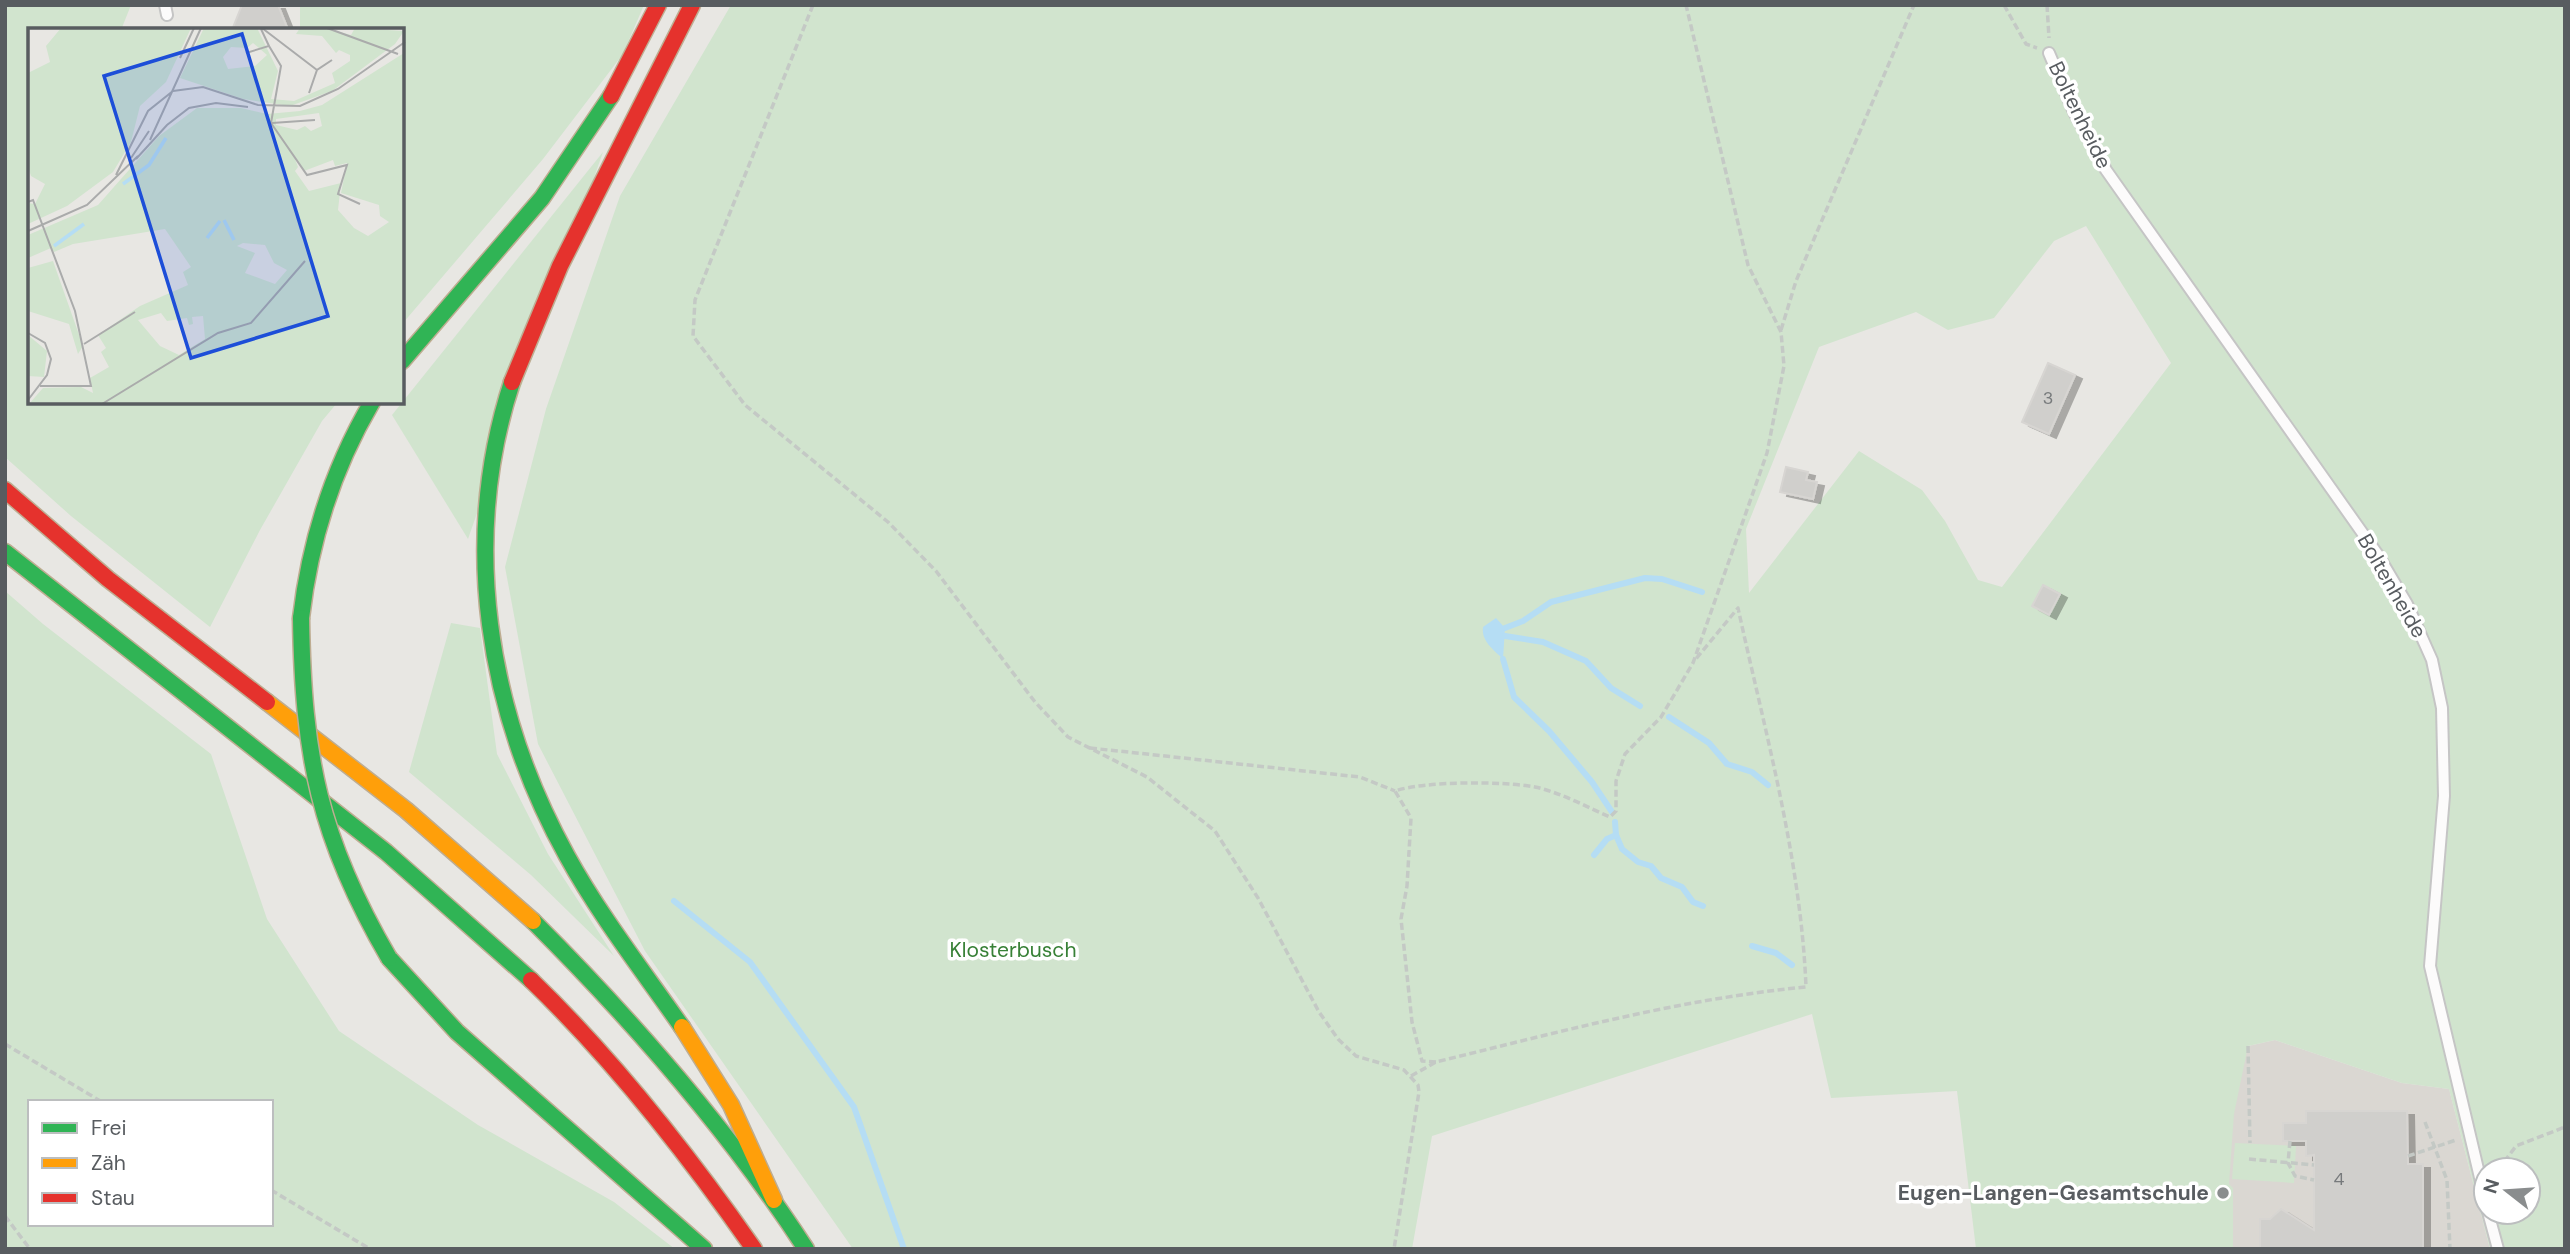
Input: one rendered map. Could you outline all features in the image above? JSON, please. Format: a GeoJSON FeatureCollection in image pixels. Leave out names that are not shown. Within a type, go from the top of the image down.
{"type":"FeatureCollection","features":[{"type":"Feature","properties":{"kind":"highway"},"geometry":{"type":"LineString","coordinates":[[404,359],[542,198],[591,132],[636,53],[658,5]]}},
{"type":"Feature","properties":{"kind":"highway"},"geometry":{"type":"LineString","coordinates":[[692,5],[663,69],[520,356],[497,431],[485,509],[484,590],[488,629],[505,708],[528,775],[566,856],[629,953],[716,1078],[774,1200]]}},
{"type":"Feature","properties":{"kind":"highway"},"geometry":{"type":"LineString","coordinates":[[371,404],[341,458],[317,522],[307,566],[301,618],[302,706],[320,808],[348,887],[389,958],[457,1032],[704,1249]]}},
{"type":"Feature","properties":{"kind":"highway"},"geometry":{"type":"LineString","coordinates":[[5,490],[108,579],[405,810],[526,913],[603,991],[691,1091],[774,1200],[806,1249]]}},
{"type":"Feature","properties":{"kind":"highway"},"geometry":{"type":"LineString","coordinates":[[5,552],[380,847],[509,959],[586,1036],[667,1129],[754,1249]]}},
{"type":"Feature","properties":{"kind":"lane","name":"Boltenheide"},"geometry":{"type":"LineString","coordinates":[[2049,53],[2074,112],[2106,170],[2378,555],[2407,604],[2432,660],[2442,708],[2444,796],[2430,966],[2465,1137],[2472,1159]]}},
{"type":"Feature","properties":{"kind":"lane"},"geometry":{"type":"LineString","coordinates":[[2492,1226],[2498,1249]]}},
{"type":"Feature","properties":{"kind":"path"},"geometry":{"type":"LineString","coordinates":[[813,5],[695,300],[693,336],[745,405],[888,522],[936,571],[1034,702],[1068,737],[1147,778],[1216,831],[1258,898],[1319,1012],[1338,1039],[1356,1056],[1394,1065],[1411,1076],[1419,1092],[1394,1249]]}},
{"type":"Feature","properties":{"kind":"path"},"geometry":{"type":"LineString","coordinates":[[1686,5],[1748,265],[1781,332],[1784,366],[1767,453],[1743,513],[1693,663]]}},
{"type":"Feature","properties":{"kind":"path"},"geometry":{"type":"LineString","coordinates":[[1781,332],[1796,281],[1914,5]]}},
{"type":"Feature","properties":{"kind":"path"},"geometry":{"type":"LineString","coordinates":[[2004,5],[2025,44],[2049,53],[2047,5]]}},
{"type":"Feature","properties":{"kind":"path"},"geometry":{"type":"LineString","coordinates":[[1395,791],[1408,787],[1485,784],[1535,787],[1610,817],[1616,811],[1616,781],[1625,754],[1661,717],[1693,663],[1738,608],[1777,790],[1804,935],[1806,987],[1675,1005],[1436,1062],[1411,1076]]}},
{"type":"Feature","properties":{"kind":"path"},"geometry":{"type":"LineString","coordinates":[[1088,748],[1360,777],[1395,791],[1411,818],[1407,886],[1401,919],[1412,1022],[1422,1061],[1436,1062]]}},
{"type":"Feature","properties":{"kind":"path"},"geometry":{"type":"LineString","coordinates":[[5,1044],[99,1100]]}},
{"type":"Feature","properties":{"kind":"path"},"geometry":{"type":"LineString","coordinates":[[2249,1046],[2250,1143]]}},
{"type":"Feature","properties":{"kind":"path"},"geometry":{"type":"LineString","coordinates":[[2425,1122],[2447,1180],[2449,1249]]}},
{"type":"Feature","properties":{"kind":"path"},"geometry":{"type":"LineString","coordinates":[[2508,1156],[2516,1146],[2565,1128]]}},
{"type":"Feature","properties":{"kind":"path"},"geometry":{"type":"LineString","coordinates":[[2408,1156],[2465,1137]]}},
{"type":"Feature","properties":{"kind":"path"},"geometry":{"type":"LineString","coordinates":[[2290,1142],[2288,1163],[2295,1176],[2314,1180]]}},
{"type":"Feature","properties":{"kind":"path"},"geometry":{"type":"LineString","coordinates":[[2249,1159],[2314,1166]]}},
{"type":"Feature","properties":{"kind":"path"},"geometry":{"type":"LineString","coordinates":[[273,1191],[370,1249]]}},
{"type":"Feature","properties":{"kind":"path"},"geometry":{"type":"LineString","coordinates":[[5,1216],[30,1249]]}},
{"type":"Feature","properties":{"kind":"shaded area","name":"Eugen-Langen-Gesamtschule"},"geometry":{"type":"Polygon","coordinates":[[[2275,1040],[2402,1083],[2449,1089],[2472,1179],[2472,1226],[2484,1226],[2490,1249],[1976,1249],[2248,1046],[2275,1040]]]}},
{"type":"Feature","properties":{"kind":"green space"},"geometry":{"type":"Polygon","coordinates":[[[5,5],[131,5],[122,28],[28,28],[28,404],[336,404],[322,421],[260,530],[210,627],[71,516],[5,457],[5,5]]]}},
{"type":"Feature","properties":{"kind":"green space"},"geometry":{"type":"Polygon","coordinates":[[[300,5],[644,5],[623,54],[543,159],[404,322],[404,28],[300,28],[300,5]]]}},
{"type":"Feature","properties":{"kind":"green space","name":"Klosterbusch"},"geometry":{"type":"Polygon","coordinates":[[[731,5],[2565,5],[2565,1249],[2490,1249],[2484,1226],[2542,1226],[2542,1156],[2472,1156],[2472,1179],[2449,1089],[2402,1083],[2275,1040],[2248,1046],[2234,1114],[2229,1184],[2233,1188],[2233,1249],[1976,1249],[1957,1091],[1831,1098],[1812,1014],[1432,1136],[1412,1249],[853,1249],[645,951],[538,744],[505,567],[546,409],[620,196],[731,5]],[[2086,226],[2054,241],[1994,318],[1948,330],[1916,312],[1819,347],[1746,529],[1749,593],[1859,451],[1922,490],[1945,521],[1978,580],[2002,587],[2171,363],[2086,226]]]}},
{"type":"Feature","properties":{"kind":"green space"},"geometry":{"type":"Polygon","coordinates":[[[603,152],[468,539],[392,415],[401,404],[404,404],[404,400],[603,152]]]}},
{"type":"Feature","properties":{"kind":"green space"},"geometry":{"type":"Polygon","coordinates":[[[5,591],[43,624],[211,754],[267,919],[339,1031],[478,1125],[614,1202],[675,1249],[5,1249],[5,591]]]}},
{"type":"Feature","properties":{"kind":"green space"},"geometry":{"type":"Polygon","coordinates":[[[451,623],[480,628],[497,754],[548,854],[614,956],[531,875],[409,772],[451,623]]]}},
{"type":"Feature","properties":{"kind":"green space"},"geometry":{"type":"Polygon","coordinates":[[[2235,1143],[2296,1146],[2294,1183],[2232,1179],[2235,1143]]]}},
{"type":"Feature","properties":{"kind":"water"},"geometry":{"type":"Polygon","coordinates":[[[1496,618],[1505,628],[1503,659],[1489,645],[1483,632],[1483,627],[1496,618]]]}},
{"type":"Feature","properties":{"kind":"building"},"geometry":{"type":"Polygon","coordinates":[[[242,5],[278,5],[287,28],[233,28],[242,5]]]}},
{"type":"Feature","properties":{"kind":"building"},"geometry":{"type":"Polygon","coordinates":[[[2048,363],[2075,375],[2049,434],[2022,422],[2048,363]]]}},
{"type":"Feature","properties":{"kind":"building"},"geometry":{"type":"Polygon","coordinates":[[[1786,467],[1808,472],[1806,480],[1817,482],[1813,499],[1780,492],[1786,467]]]}},
{"type":"Feature","properties":{"kind":"building"},"geometry":{"type":"Polygon","coordinates":[[[2043,585],[2060,594],[2049,615],[2032,606],[2043,585]]]}},
{"type":"Feature","properties":{"kind":"building"},"geometry":{"type":"Polygon","coordinates":[[[2306,1111],[2407,1111],[2408,1164],[2423,1164],[2423,1249],[2260,1249],[2260,1219],[2270,1219],[2281,1209],[2314,1230],[2314,1155],[2306,1156],[2306,1141],[2283,1141],[2283,1123],[2306,1123],[2306,1111]]]}},
{"type":"Feature","properties":{"kind":"waterway"},"geometry":{"type":"LineString","coordinates":[[1505,628],[1523,621],[1551,602],[1645,578],[1662,579],[1702,592]]}},
{"type":"Feature","properties":{"kind":"waterway"},"geometry":{"type":"LineString","coordinates":[[1505,636],[1543,642],[1586,661],[1611,688],[1640,706]]}},
{"type":"Feature","properties":{"kind":"waterway"},"geometry":{"type":"LineString","coordinates":[[1503,659],[1514,697],[1549,731],[1592,782],[1612,812]]}},
{"type":"Feature","properties":{"kind":"waterway"},"geometry":{"type":"LineString","coordinates":[[1669,717],[1709,743],[1727,764],[1752,772],[1768,785]]}},
{"type":"Feature","properties":{"kind":"waterway"},"geometry":{"type":"LineString","coordinates":[[1615,822],[1616,835],[1622,849],[1638,862],[1651,866],[1661,878],[1682,887],[1693,902],[1703,906]]}},
{"type":"Feature","properties":{"kind":"waterway"},"geometry":{"type":"LineString","coordinates":[[1594,855],[1607,839],[1616,835]]}},
{"type":"Feature","properties":{"kind":"waterway"},"geometry":{"type":"LineString","coordinates":[[674,901],[750,962],[854,1107],[904,1249]]}},
{"type":"Feature","properties":{"kind":"waterway"},"geometry":{"type":"LineString","coordinates":[[1752,946],[1776,953],[1792,965]]}},
{"type":"Feature","properties":{"kind":"traffic: fast"},"geometry":{"type":"LineString","coordinates":[[404,359],[542,198],[611,96]]}},
{"type":"Feature","properties":{"kind":"traffic: fast"},"geometry":{"type":"LineString","coordinates":[[512,382],[496,442],[487,503],[485,564],[490,624],[501,684],[517,743],[540,801],[567,856],[608,922],[682,1027]]}},
{"type":"Feature","properties":{"kind":"traffic: fast"},"geometry":{"type":"LineString","coordinates":[[301,618],[310,561],[325,506],[345,453],[371,404]]}},
{"type":"Feature","properties":{"kind":"traffic: fast"},"geometry":{"type":"LineString","coordinates":[[5,552],[386,852],[531,980]]}},
{"type":"Feature","properties":{"kind":"traffic: fast"},"geometry":{"type":"LineString","coordinates":[[301,618],[306,712],[311,755],[320,795],[346,874],[389,958]]}},
{"type":"Feature","properties":{"kind":"traffic: fast"},"geometry":{"type":"LineString","coordinates":[[533,921],[607,998],[678,1078],[745,1161],[806,1249]]}},
{"type":"Feature","properties":{"kind":"traffic: fast"},"geometry":{"type":"LineString","coordinates":[[389,958],[457,1032],[704,1249]]}},
{"type":"Feature","properties":{"kind":"traffic: slow"},"geometry":{"type":"LineString","coordinates":[[267,702],[406,810],[533,921]]}},
{"type":"Feature","properties":{"kind":"traffic: slow"},"geometry":{"type":"LineString","coordinates":[[682,1027],[731,1105],[774,1200]]}},
{"type":"Feature","properties":{"kind":"traffic: jam"},"geometry":{"type":"LineString","coordinates":[[611,96],[658,5]]}},
{"type":"Feature","properties":{"kind":"traffic: jam"},"geometry":{"type":"LineString","coordinates":[[512,382],[560,266],[692,5]]}},
{"type":"Feature","properties":{"kind":"traffic: jam"},"geometry":{"type":"LineString","coordinates":[[5,490],[108,579],[267,702]]}},
{"type":"Feature","properties":{"kind":"traffic: jam"},"geometry":{"type":"LineString","coordinates":[[531,980],[621,1075],[703,1178],[754,1249]]}},
{"type":"Feature","properties":{"kind":"place","name":"Eugen-Langen-Gesamtschule"},"geometry":{"type":"Point","coordinates":[2223,1193]}}]}
